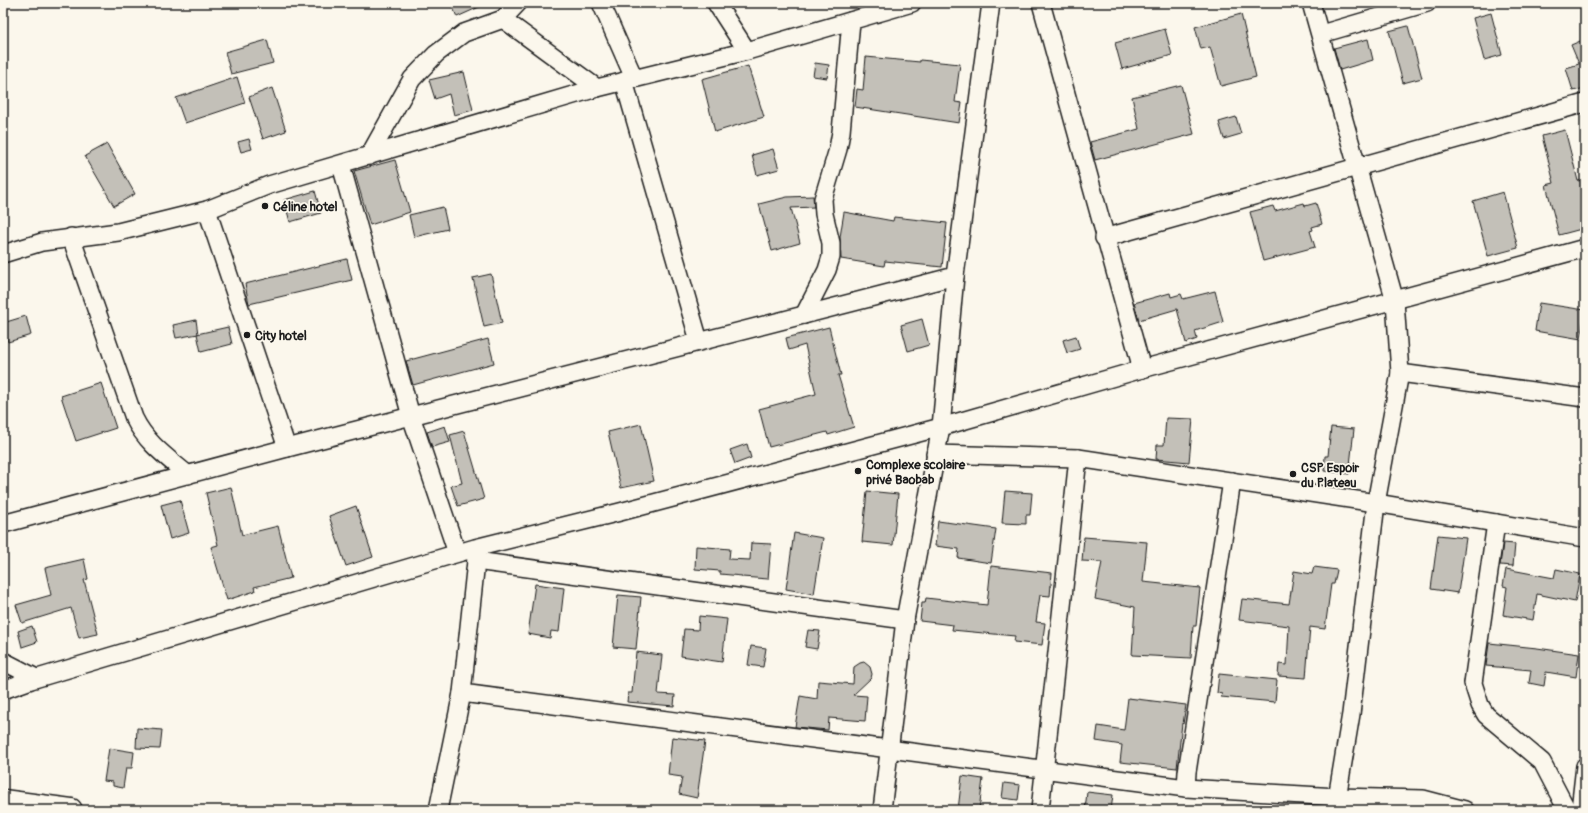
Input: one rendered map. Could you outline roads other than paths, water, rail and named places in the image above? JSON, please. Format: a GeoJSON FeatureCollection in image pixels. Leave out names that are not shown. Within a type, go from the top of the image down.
{"type":"FeatureCollection","features":[{"type":"Feature","properties":{"kind":"main road"},"geometry":{"type":"LineString","coordinates":[[3,801],[71,810]]}},
{"type":"Feature","properties":{"kind":"street"},"geometry":{"type":"LineString","coordinates":[[369,156],[412,80],[436,54],[464,33],[503,19],[518,3]]}},
{"type":"Feature","properties":{"kind":"street"},"geometry":{"type":"LineString","coordinates":[[600,3],[629,80],[699,341]]}},
{"type":"Feature","properties":{"kind":"street"},"geometry":{"type":"LineString","coordinates":[[716,3],[747,51]]}},
{"type":"Feature","properties":{"kind":"street"},"geometry":{"type":"LineString","coordinates":[[3,254],[42,242],[118,232],[207,210],[269,185],[598,88],[747,51],[912,3]]}},
{"type":"Feature","properties":{"kind":"street"},"geometry":{"type":"LineString","coordinates":[[882,810],[905,620],[941,427],[955,276],[991,3]]}},
{"type":"Feature","properties":{"kind":"street"},"geometry":{"type":"LineString","coordinates":[[1041,3],[1104,238],[1142,369]]}},
{"type":"Feature","properties":{"kind":"street"},"geometry":{"type":"LineString","coordinates":[[1311,3],[1321,34],[1395,301],[1400,372],[1376,503],[1351,714],[1336,804]]}},
{"type":"Feature","properties":{"kind":"street"},"geometry":{"type":"LineString","coordinates":[[1321,34],[1428,3]]}},
{"type":"Feature","properties":{"kind":"street"},"geometry":{"type":"LineString","coordinates":[[503,19],[598,88]]}},
{"type":"Feature","properties":{"kind":"street"},"geometry":{"type":"LineString","coordinates":[[804,315],[827,270],[831,257],[831,243],[824,214],[823,199],[838,149],[841,132],[851,21]]}},
{"type":"Feature","properties":{"kind":"street"},"geometry":{"type":"LineString","coordinates":[[1104,238],[1585,103]]}},
{"type":"Feature","properties":{"kind":"street"},"geometry":{"type":"LineString","coordinates":[[341,165],[411,416],[457,553]]}},
{"type":"Feature","properties":{"kind":"street"},"geometry":{"type":"LineString","coordinates":[[207,210],[287,448]]}},
{"type":"Feature","properties":{"kind":"street"},"geometry":{"type":"LineString","coordinates":[[71,237],[134,418],[140,430],[151,443],[188,475]]}},
{"type":"Feature","properties":{"kind":"street"},"geometry":{"type":"LineString","coordinates":[[476,554],[628,510],[941,427],[1142,369],[1585,248]]}},
{"type":"Feature","properties":{"kind":"street"},"geometry":{"type":"LineString","coordinates":[[3,524],[287,448],[955,276]]}},
{"type":"Feature","properties":{"kind":"street"},"geometry":{"type":"LineString","coordinates":[[1400,372],[1585,398]]}},
{"type":"Feature","properties":{"kind":"street"},"geometry":{"type":"LineString","coordinates":[[935,454],[1078,458],[1376,503],[1585,538]]}},
{"type":"Feature","properties":{"kind":"street"},"geometry":{"type":"LineString","coordinates":[[1040,810],[1046,769],[1078,458]]}},
{"type":"Feature","properties":{"kind":"street"},"geometry":{"type":"LineString","coordinates":[[1186,788],[1187,772],[1232,481]]}},
{"type":"Feature","properties":{"kind":"street"},"geometry":{"type":"LineString","coordinates":[[1496,523],[1473,683],[1480,705],[1486,715],[1542,762],[1567,810]]}},
{"type":"Feature","properties":{"kind":"street"},"geometry":{"type":"LineString","coordinates":[[3,690],[34,679],[457,553],[476,554],[905,620]]}},
{"type":"Feature","properties":{"kind":"street"},"geometry":{"type":"LineString","coordinates":[[438,810],[462,693],[476,554]]}},
{"type":"Feature","properties":{"kind":"street"},"geometry":{"type":"LineString","coordinates":[[3,662],[34,679]]}},
{"type":"Feature","properties":{"kind":"street"},"geometry":{"type":"LineString","coordinates":[[3,697],[34,679]]}},
{"type":"Feature","properties":{"kind":"street"},"geometry":{"type":"LineString","coordinates":[[462,693],[1186,788],[1336,804],[1423,799],[1465,810]]}},
{"type":"Feature","properties":{"kind":"street"},"geometry":{"type":"LineString","coordinates":[[1580,810],[1585,766]]}},
{"type":"Feature","properties":{"kind":"place","name":"Céline hotel"},"geometry":{"type":"Point","coordinates":[265,206]}},
{"type":"Feature","properties":{"kind":"place","name":"City hotel"},"geometry":{"type":"Point","coordinates":[247,335]}},
{"type":"Feature","properties":{"kind":"place","name":"Complexe scolaire privé Baobab"},"geometry":{"type":"Point","coordinates":[858,471]}},
{"type":"Feature","properties":{"kind":"place","name":"CSP Espoir du Plateau"},"geometry":{"type":"Point","coordinates":[1293,474]}}]}
